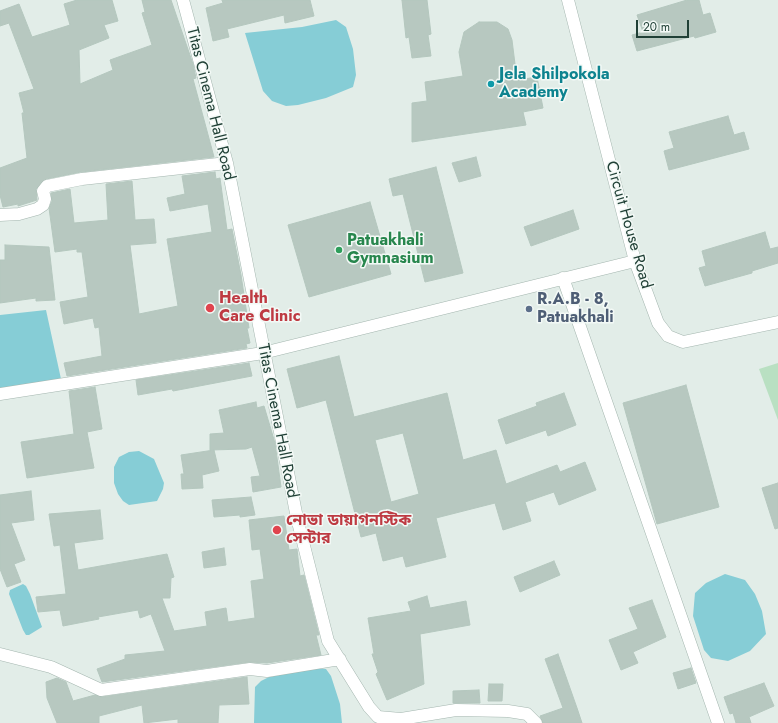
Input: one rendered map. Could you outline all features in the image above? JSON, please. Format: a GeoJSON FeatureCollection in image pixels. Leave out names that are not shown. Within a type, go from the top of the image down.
{"type":"FeatureCollection","features":[{"type":"Feature","properties":{"kind":"street","name":"Titas Cinema Hall Road"},"geometry":{"type":"LineString","coordinates":[[183,0],[227,163],[263,353],[298,525],[328,641],[369,707],[378,717],[401,719],[456,710],[508,711],[527,714],[536,723]]}},
{"type":"Feature","properties":{"kind":"street","name":"Circuit House Road"},"geometry":{"type":"LineString","coordinates":[[568,0],[635,261],[658,323],[668,336],[684,342],[778,322]]}},
{"type":"Feature","properties":{"kind":"street"},"geometry":{"type":"LineString","coordinates":[[0,215],[19,214],[37,209],[43,205],[45,199],[43,191],[47,186],[82,179],[227,163]]}},
{"type":"Feature","properties":{"kind":"street"},"geometry":{"type":"LineString","coordinates":[[0,394],[263,353],[635,261]]}},
{"type":"Feature","properties":{"kind":"street"},"geometry":{"type":"LineString","coordinates":[[563,278],[718,723]]}},
{"type":"Feature","properties":{"kind":"street"},"geometry":{"type":"LineString","coordinates":[[0,654],[51,667],[101,690],[250,669],[267,671],[340,659]]}},
{"type":"Feature","properties":{"kind":"green space"},"geometry":{"type":"Polygon","coordinates":[[[778,363],[778,420],[759,369],[778,363]]]}},
{"type":"Feature","properties":{"kind":"water"},"geometry":{"type":"Polygon","coordinates":[[[336,20],[346,27],[353,49],[356,75],[353,87],[326,98],[298,105],[286,106],[272,101],[263,91],[245,33],[302,27],[336,20]]]}},
{"type":"Feature","properties":{"kind":"water"},"geometry":{"type":"Polygon","coordinates":[[[46,310],[61,379],[0,389],[0,315],[46,310]]]}},
{"type":"Feature","properties":{"kind":"water"},"geometry":{"type":"Polygon","coordinates":[[[139,451],[154,459],[164,483],[163,489],[157,501],[129,505],[123,501],[118,494],[114,483],[114,467],[119,457],[129,452],[139,451]]]}},
{"type":"Feature","properties":{"kind":"water"},"geometry":{"type":"Polygon","coordinates":[[[725,574],[745,580],[755,594],[762,611],[766,634],[750,651],[728,661],[711,658],[704,650],[693,616],[695,593],[706,583],[725,574]]]}},
{"type":"Feature","properties":{"kind":"water"},"geometry":{"type":"Polygon","coordinates":[[[23,584],[26,586],[30,594],[42,627],[29,635],[26,635],[23,630],[9,594],[10,590],[23,584]]]}},
{"type":"Feature","properties":{"kind":"water"},"geometry":{"type":"Polygon","coordinates":[[[315,668],[326,669],[331,676],[340,704],[342,723],[254,723],[255,687],[261,681],[269,677],[315,668]]]}},
{"type":"Feature","properties":{"kind":"building"},"geometry":{"type":"Polygon","coordinates":[[[77,0],[112,0],[118,21],[104,25],[109,38],[79,50],[80,84],[113,70],[110,60],[152,45],[142,13],[145,12],[142,0],[171,0],[193,64],[196,78],[193,79],[214,157],[81,172],[46,179],[36,189],[37,200],[18,206],[18,204],[3,207],[0,195],[0,168],[27,158],[22,113],[24,113],[19,93],[34,89],[9,23],[0,26],[0,11],[19,4],[32,37],[70,25],[64,4],[77,0]]]}},
{"type":"Feature","properties":{"kind":"building"},"geometry":{"type":"Polygon","coordinates":[[[222,0],[310,0],[314,16],[285,23],[284,15],[227,29],[229,37],[213,41],[206,8],[223,3],[222,0]]]}},
{"type":"Feature","properties":{"kind":"building"},"geometry":{"type":"Polygon","coordinates":[[[402,0],[427,0],[431,34],[428,35],[431,56],[412,58],[409,37],[406,38],[402,0]]]}},
{"type":"Feature","properties":{"kind":"building"},"geometry":{"type":"Polygon","coordinates":[[[687,0],[699,0],[703,15],[710,13],[716,32],[695,38],[694,36],[637,51],[632,35],[643,32],[637,15],[687,0]]]}},
{"type":"Feature","properties":{"kind":"building"},"geometry":{"type":"Polygon","coordinates":[[[479,22],[497,22],[508,29],[512,40],[517,80],[537,77],[543,108],[523,112],[526,125],[412,142],[412,103],[427,101],[425,82],[463,76],[459,52],[464,32],[479,22]]]}},
{"type":"Feature","properties":{"kind":"building"},"geometry":{"type":"Polygon","coordinates":[[[728,116],[734,135],[744,132],[749,149],[669,170],[664,151],[674,148],[669,132],[728,116]]]}},
{"type":"Feature","properties":{"kind":"building"},"geometry":{"type":"Polygon","coordinates":[[[476,157],[481,176],[459,182],[452,163],[476,157]]]}},
{"type":"Feature","properties":{"kind":"building"},"geometry":{"type":"Polygon","coordinates":[[[436,167],[463,273],[425,282],[403,194],[393,196],[389,179],[436,167]]]}},
{"type":"Feature","properties":{"kind":"building"},"geometry":{"type":"Polygon","coordinates":[[[215,172],[216,179],[220,178],[227,230],[232,229],[241,275],[249,328],[247,328],[250,343],[246,344],[247,348],[67,376],[64,363],[102,356],[99,327],[95,328],[93,318],[64,324],[60,302],[88,297],[82,252],[77,252],[77,249],[55,252],[49,208],[52,201],[51,193],[70,189],[74,223],[108,220],[106,184],[132,181],[135,220],[154,219],[156,243],[130,245],[139,314],[178,306],[167,239],[212,232],[208,204],[170,211],[167,198],[185,194],[182,176],[215,172]]]}},
{"type":"Feature","properties":{"kind":"building","name":"Patuakhali Gymnasium"},"geometry":{"type":"Polygon","coordinates":[[[370,202],[391,274],[309,297],[288,225],[370,202]]]}},
{"type":"Feature","properties":{"kind":"building"},"geometry":{"type":"Polygon","coordinates":[[[573,210],[579,229],[531,246],[524,227],[573,210]]]}},
{"type":"Feature","properties":{"kind":"building"},"geometry":{"type":"Polygon","coordinates":[[[765,232],[770,249],[778,247],[778,263],[752,271],[752,273],[705,286],[699,268],[706,266],[702,251],[765,232]]]}},
{"type":"Feature","properties":{"kind":"building"},"geometry":{"type":"Polygon","coordinates":[[[5,245],[49,247],[55,300],[36,301],[36,298],[0,303],[0,260],[5,260],[5,245]]]}},
{"type":"Feature","properties":{"kind":"building"},"geometry":{"type":"Polygon","coordinates":[[[339,356],[354,417],[447,393],[463,460],[496,450],[506,484],[557,465],[560,472],[585,462],[596,490],[559,505],[554,492],[525,502],[531,521],[503,530],[495,503],[436,518],[446,557],[406,567],[403,556],[383,561],[376,533],[361,537],[326,400],[297,408],[287,369],[339,356]],[[403,433],[375,440],[391,502],[419,494],[403,433]]]}},
{"type":"Feature","properties":{"kind":"building"},"geometry":{"type":"Polygon","coordinates":[[[249,363],[252,376],[173,391],[172,389],[138,395],[136,380],[249,363]]]}},
{"type":"Feature","properties":{"kind":"building"},"geometry":{"type":"Polygon","coordinates":[[[686,385],[719,507],[657,524],[623,403],[686,385]]]}},
{"type":"Feature","properties":{"kind":"building"},"geometry":{"type":"Polygon","coordinates":[[[95,387],[102,429],[87,432],[94,468],[27,478],[21,442],[74,434],[69,391],[95,387]]]}},
{"type":"Feature","properties":{"kind":"building"},"geometry":{"type":"Polygon","coordinates":[[[564,393],[576,425],[548,436],[546,430],[506,444],[498,420],[537,406],[536,403],[564,393]]]}},
{"type":"Feature","properties":{"kind":"building"},"geometry":{"type":"Polygon","coordinates":[[[256,402],[257,408],[264,406],[275,443],[281,487],[253,492],[251,477],[260,476],[252,447],[246,449],[210,450],[210,434],[224,433],[219,410],[256,402]]]}},
{"type":"Feature","properties":{"kind":"building"},"geometry":{"type":"Polygon","coordinates":[[[214,450],[219,471],[202,475],[203,488],[182,489],[181,474],[184,474],[181,455],[214,450]]]}},
{"type":"Feature","properties":{"kind":"building"},"geometry":{"type":"Polygon","coordinates":[[[778,483],[778,528],[775,529],[762,488],[778,483]]]}},
{"type":"Feature","properties":{"kind":"building"},"geometry":{"type":"Polygon","coordinates":[[[31,491],[34,520],[11,523],[25,560],[14,564],[21,582],[7,587],[0,569],[0,495],[31,491]]]}},
{"type":"Feature","properties":{"kind":"building"},"geometry":{"type":"Polygon","coordinates":[[[251,497],[255,515],[240,517],[240,515],[214,517],[212,500],[251,497]]]}},
{"type":"Feature","properties":{"kind":"building"},"geometry":{"type":"Polygon","coordinates":[[[100,510],[103,539],[74,543],[78,570],[167,554],[174,577],[171,578],[170,598],[162,598],[174,631],[207,626],[205,612],[226,608],[228,622],[255,618],[251,581],[264,579],[260,549],[252,550],[249,520],[284,516],[289,550],[297,549],[300,576],[304,575],[319,635],[316,635],[321,655],[267,663],[249,662],[102,682],[97,669],[125,659],[125,655],[165,651],[151,614],[140,618],[138,610],[98,617],[99,619],[63,626],[60,610],[38,612],[36,597],[66,594],[60,545],[54,546],[49,514],[100,510]]]}},
{"type":"Feature","properties":{"kind":"building"},"geometry":{"type":"Polygon","coordinates":[[[224,548],[226,565],[204,568],[202,552],[224,548]]]}},
{"type":"Feature","properties":{"kind":"building"},"geometry":{"type":"Polygon","coordinates":[[[554,561],[560,575],[520,592],[514,577],[554,561]]]}},
{"type":"Feature","properties":{"kind":"building"},"geometry":{"type":"Polygon","coordinates":[[[427,596],[430,608],[466,601],[470,625],[420,634],[424,684],[387,700],[376,674],[378,672],[372,654],[374,654],[368,618],[411,611],[408,602],[427,596]]]}},
{"type":"Feature","properties":{"kind":"building"},"geometry":{"type":"Polygon","coordinates":[[[652,600],[666,637],[633,652],[638,663],[621,670],[609,640],[638,629],[629,608],[652,600]]]}},
{"type":"Feature","properties":{"kind":"building"},"geometry":{"type":"Polygon","coordinates":[[[558,654],[582,723],[543,723],[540,716],[563,708],[545,659],[558,654]]]}},
{"type":"Feature","properties":{"kind":"building"},"geometry":{"type":"Polygon","coordinates":[[[691,668],[696,683],[678,689],[673,673],[691,668]]]}},
{"type":"Feature","properties":{"kind":"building"},"geometry":{"type":"Polygon","coordinates":[[[247,677],[249,704],[219,705],[218,723],[178,723],[178,719],[144,723],[142,705],[99,716],[99,723],[57,723],[47,698],[46,682],[57,678],[66,682],[73,701],[95,695],[102,697],[247,677]]]}},
{"type":"Feature","properties":{"kind":"building"},"geometry":{"type":"Polygon","coordinates":[[[764,683],[774,706],[749,717],[751,723],[736,723],[733,713],[730,714],[724,697],[764,683]]]}},
{"type":"Feature","properties":{"kind":"building"},"geometry":{"type":"Polygon","coordinates":[[[489,684],[503,684],[502,701],[488,701],[489,684]]]}},
{"type":"Feature","properties":{"kind":"building"},"geometry":{"type":"Polygon","coordinates":[[[479,690],[480,703],[453,703],[453,691],[479,690]]]}},
{"type":"Feature","properties":{"kind":"place","name":"Jela Shilpokola Academy"},"geometry":{"type":"Point","coordinates":[491,84]}},
{"type":"Feature","properties":{"kind":"place","name":"Patuakhali Gymnasium"},"geometry":{"type":"Point","coordinates":[339,250]}},
{"type":"Feature","properties":{"kind":"place","name":"Health Care Clinic"},"geometry":{"type":"Point","coordinates":[210,308]}},
{"type":"Feature","properties":{"kind":"place","name":"R.A.B - 8, Patuakhali"},"geometry":{"type":"Point","coordinates":[529,309]}},
{"type":"Feature","properties":{"kind":"place","name":"নোভা ডায়াগনস্টিক সেন্টার"},"geometry":{"type":"Point","coordinates":[277,530]}}]}
